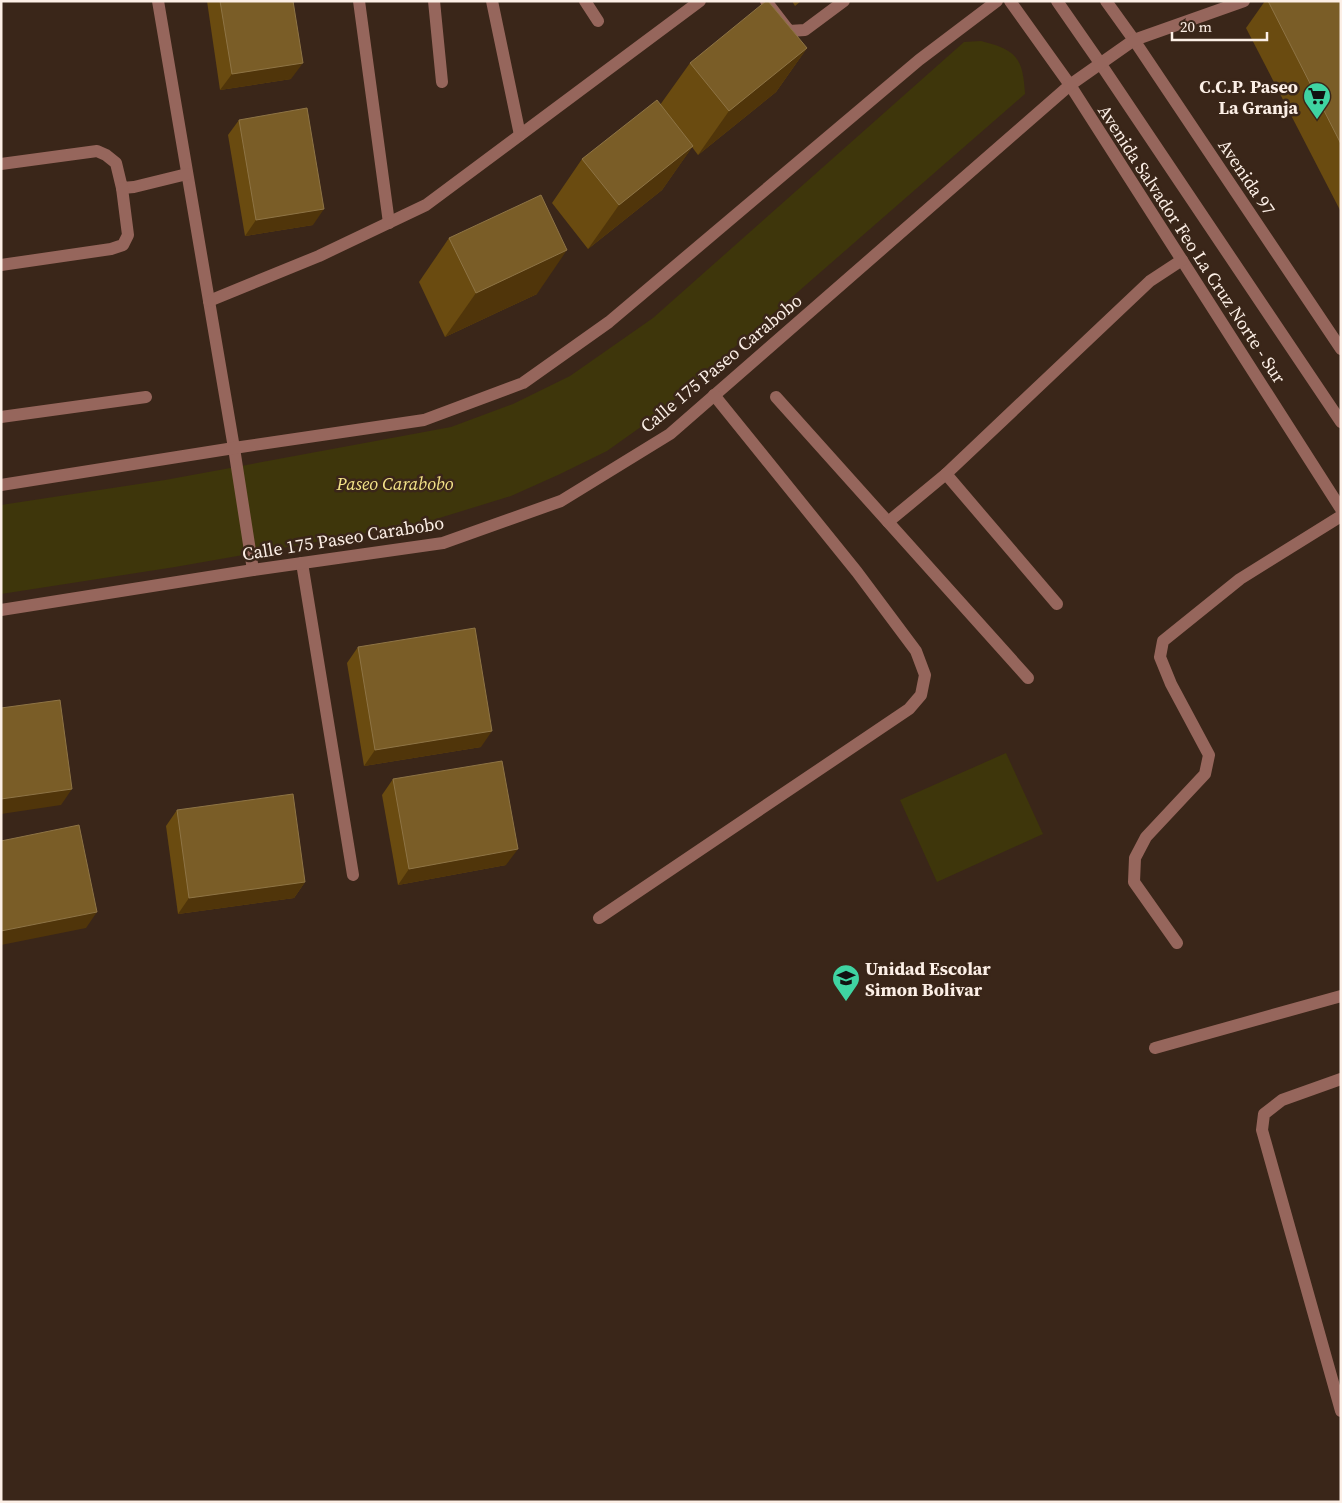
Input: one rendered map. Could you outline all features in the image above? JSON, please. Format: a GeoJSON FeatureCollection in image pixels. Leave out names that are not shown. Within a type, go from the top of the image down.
{"type":"FeatureCollection","features":[{"type":"Feature","properties":{"kind":"street"},"geometry":{"type":"LineString","coordinates":[[158,1],[234,448],[252,570]]}},
{"type":"Feature","properties":{"kind":"street"},"geometry":{"type":"LineString","coordinates":[[359,1],[389,222]]}},
{"type":"Feature","properties":{"kind":"street"},"geometry":{"type":"LineString","coordinates":[[434,1],[442,82]]}},
{"type":"Feature","properties":{"kind":"street"},"geometry":{"type":"LineString","coordinates":[[492,1],[520,136]]}},
{"type":"Feature","properties":{"kind":"street"},"geometry":{"type":"LineString","coordinates":[[586,1],[598,21]]}},
{"type":"Feature","properties":{"kind":"street"},"geometry":{"type":"LineString","coordinates":[[209,301],[320,256],[426,205],[700,1]]}},
{"type":"Feature","properties":{"kind":"street"},"geometry":{"type":"LineString","coordinates":[[766,1],[789,31],[806,30],[844,1]]}},
{"type":"Feature","properties":{"kind":"street"},"geometry":{"type":"LineString","coordinates":[[1,485],[424,420],[523,383],[609,322],[919,60],[997,1]]}},
{"type":"Feature","properties":{"kind":"street","name":"Avenida Salvador Feo La Cruz Norte - Sur"},"geometry":{"type":"LineString","coordinates":[[1010,1],[1070,85],[1341,509]]}},
{"type":"Feature","properties":{"kind":"street","name":"Avenida Salvador Feo La Cruz Norte - Sur"},"geometry":{"type":"LineString","coordinates":[[1057,1],[1341,422]]}},
{"type":"Feature","properties":{"kind":"street","name":"Avenida 97"},"geometry":{"type":"LineString","coordinates":[[1106,1],[1341,349]]}},
{"type":"Feature","properties":{"kind":"street","name":"Calle 175 Paseo Carabobo"},"geometry":{"type":"LineString","coordinates":[[1,610],[252,570],[443,543],[561,501],[670,434],[1070,85],[1100,63],[1134,40],[1244,1]]}},
{"type":"Feature","properties":{"kind":"street"},"geometry":{"type":"LineString","coordinates":[[1,164],[97,151],[106,155],[116,163],[122,188],[128,235],[123,244],[111,249],[1,265]]}},
{"type":"Feature","properties":{"kind":"street"},"geometry":{"type":"LineString","coordinates":[[122,188],[134,187],[187,174]]}},
{"type":"Feature","properties":{"kind":"street"},"geometry":{"type":"LineString","coordinates":[[888,522],[946,474],[1150,281],[1182,260]]}},
{"type":"Feature","properties":{"kind":"street"},"geometry":{"type":"LineString","coordinates":[[1,417],[146,396]]}},
{"type":"Feature","properties":{"kind":"street"},"geometry":{"type":"LineString","coordinates":[[599,918],[909,710],[921,695],[925,675],[916,651],[857,572],[714,396]]}},
{"type":"Feature","properties":{"kind":"street"},"geometry":{"type":"LineString","coordinates":[[776,397],[1028,678]]}},
{"type":"Feature","properties":{"kind":"street"},"geometry":{"type":"LineString","coordinates":[[946,474],[1057,604]]}},
{"type":"Feature","properties":{"kind":"street"},"geometry":{"type":"LineString","coordinates":[[1177,943],[1134,882],[1135,858],[1146,837],[1205,774],[1209,755],[1171,684],[1160,656],[1163,641],[1240,579],[1341,516]]}},
{"type":"Feature","properties":{"kind":"street"},"geometry":{"type":"LineString","coordinates":[[302,563],[353,875]]}},
{"type":"Feature","properties":{"kind":"street"},"geometry":{"type":"LineString","coordinates":[[1155,1048],[1341,996]]}},
{"type":"Feature","properties":{"kind":"street"},"geometry":{"type":"LineString","coordinates":[[1341,1079],[1282,1100],[1264,1114],[1262,1130],[1341,1411]]}},
{"type":"Feature","properties":{"kind":"green space","name":"Paseo Carabobo"},"geometry":{"type":"Polygon","coordinates":[[[981,41],[1002,48],[1015,57],[1022,71],[1025,94],[652,419],[607,451],[511,496],[423,523],[175,567],[1,594],[1,505],[165,480],[451,427],[513,404],[570,376],[653,318],[964,42],[981,41]]]}},
{"type":"Feature","properties":{"kind":"green space"},"geometry":{"type":"Polygon","coordinates":[[[1006,753],[1043,834],[937,882],[900,800],[1006,753]]]}},
{"type":"Feature","properties":{"kind":"building"},"geometry":{"type":"Polygon","coordinates":[[[220,1],[293,1],[303,63],[232,74],[220,1]]]}},
{"type":"Feature","properties":{"kind":"building"},"geometry":{"type":"Polygon","coordinates":[[[768,1],[807,48],[729,111],[690,63],[768,1]]]}},
{"type":"Feature","properties":{"kind":"building"},"geometry":{"type":"Polygon","coordinates":[[[1268,1],[1341,1],[1341,144],[1268,1]]]}},
{"type":"Feature","properties":{"kind":"building"},"geometry":{"type":"Polygon","coordinates":[[[657,100],[693,146],[619,205],[582,159],[657,100]]]}},
{"type":"Feature","properties":{"kind":"building"},"geometry":{"type":"Polygon","coordinates":[[[307,108],[324,209],[256,220],[239,120],[307,108]]]}},
{"type":"Feature","properties":{"kind":"building"},"geometry":{"type":"Polygon","coordinates":[[[541,195],[567,250],[476,293],[449,238],[541,195]]]}},
{"type":"Feature","properties":{"kind":"building"},"geometry":{"type":"Polygon","coordinates":[[[475,628],[492,731],[375,750],[358,647],[475,628]]]}},
{"type":"Feature","properties":{"kind":"building"},"geometry":{"type":"Polygon","coordinates":[[[60,700],[72,789],[1,799],[1,708],[60,700]]]}},
{"type":"Feature","properties":{"kind":"building"},"geometry":{"type":"Polygon","coordinates":[[[502,761],[518,849],[409,869],[393,779],[502,761]]]}},
{"type":"Feature","properties":{"kind":"building"},"geometry":{"type":"Polygon","coordinates":[[[293,794],[305,882],[189,898],[177,810],[293,794]]]}},
{"type":"Feature","properties":{"kind":"building"},"geometry":{"type":"Polygon","coordinates":[[[79,825],[97,912],[1,931],[1,841],[79,825]]]}},
{"type":"Feature","properties":{"kind":"place","name":"C.C.P. Paseo La Granja"},"geometry":{"type":"Point","coordinates":[1317,120]}},
{"type":"Feature","properties":{"kind":"place","name":"Unidad Escolar Simon Bolivar"},"geometry":{"type":"Point","coordinates":[846,1002]}}]}
